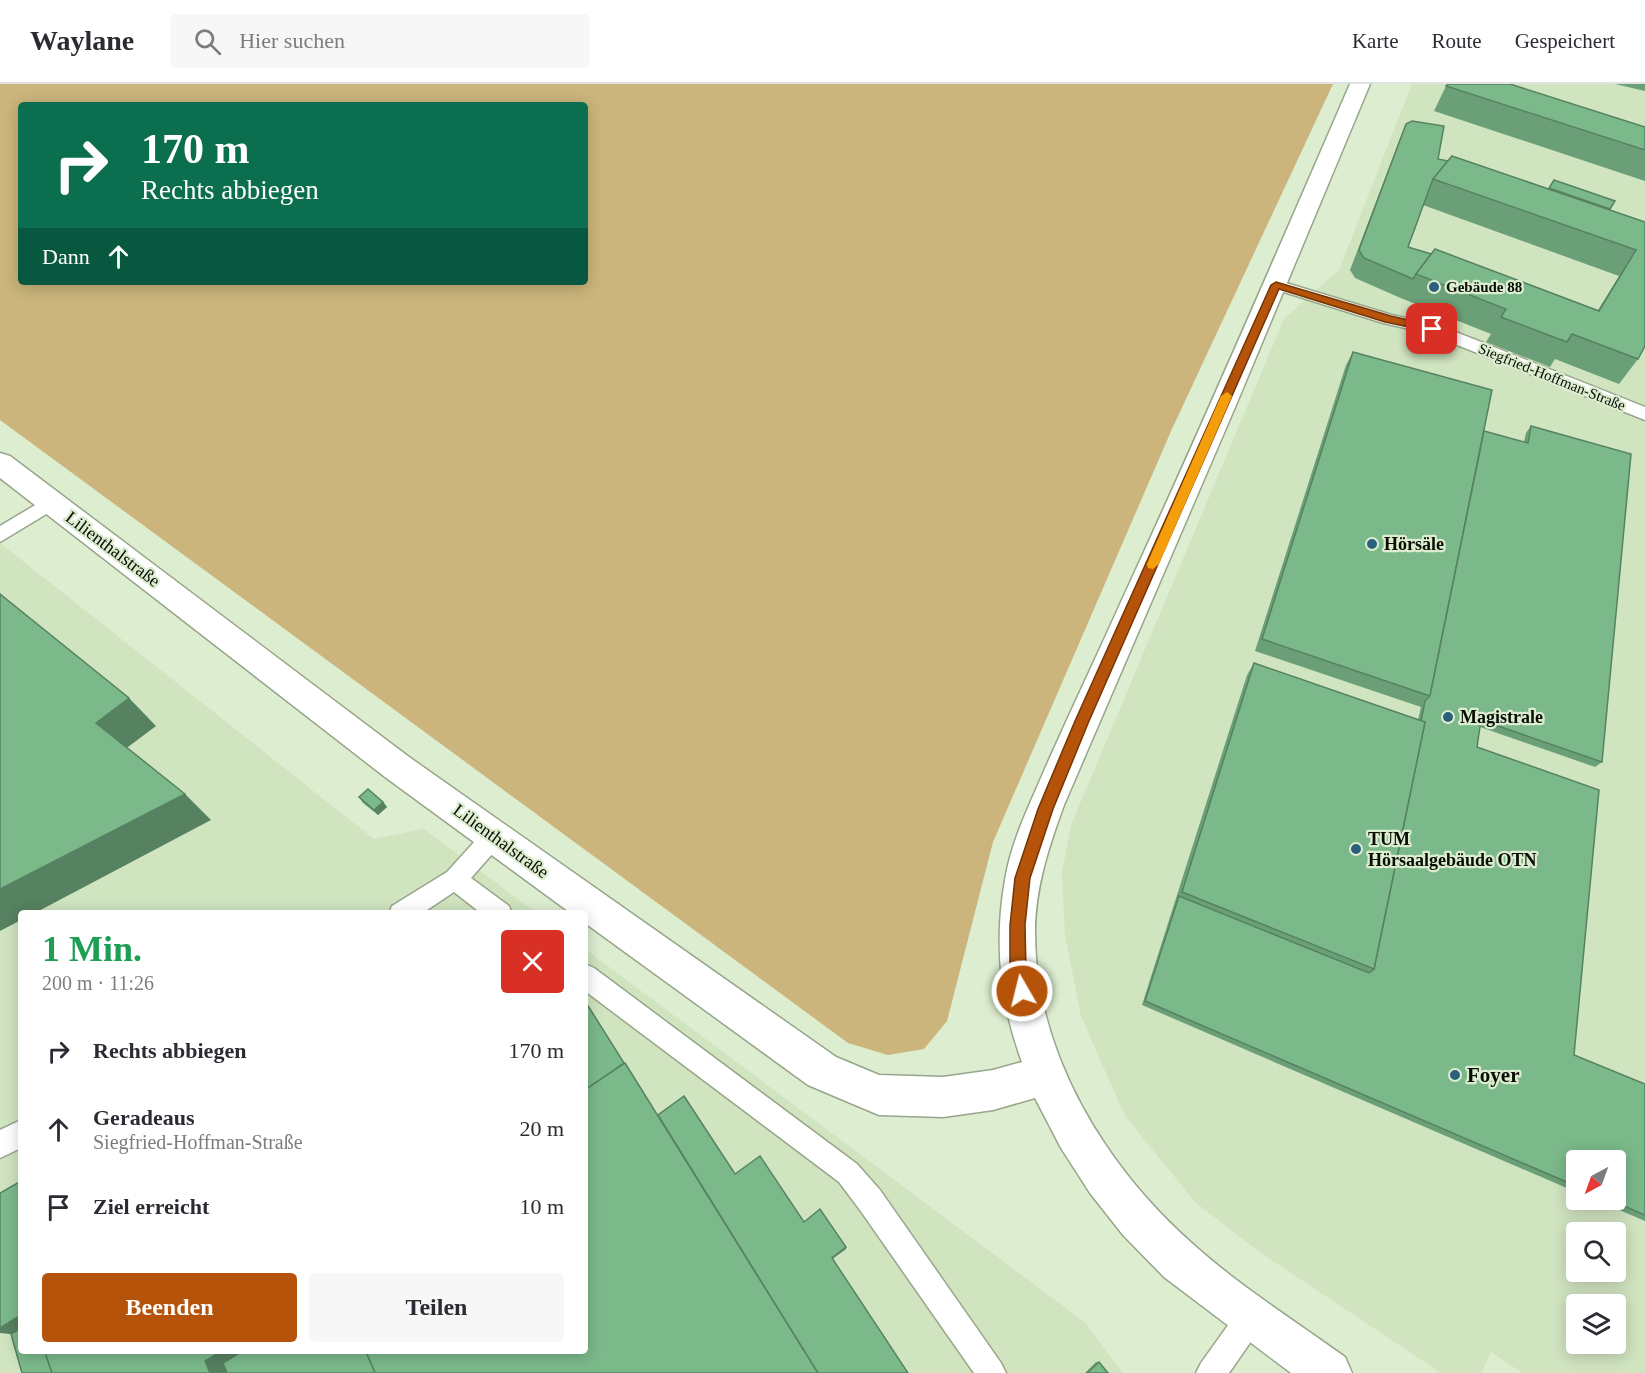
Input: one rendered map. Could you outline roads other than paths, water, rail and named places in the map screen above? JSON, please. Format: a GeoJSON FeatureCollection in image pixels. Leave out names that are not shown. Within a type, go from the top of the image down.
{"type":"FeatureCollection","features":[{"type":"Feature","properties":{"kind":"street"},"geometry":{"type":"LineString","coordinates":[[1329,1373],[1251,1317],[1175,1258],[1118,1197],[1068,1123],[1029,1028],[1018,972],[1017,925],[1023,878],[1046,809],[1082,721],[1276,285],[1360,84]]}},
{"type":"Feature","properties":{"kind":"street","name":"Lilienthalstraße"},"geometry":{"type":"LineString","coordinates":[[0,463],[397,767],[822,1071],[879,1095],[943,1097],[993,1090],[1047,1075]]}},
{"type":"Feature","properties":{"kind":"lane","name":"Siegfried-Hoffman-Straße"},"geometry":{"type":"LineString","coordinates":[[1276,285],[1389,319],[1432,329],[1645,414]]}},
{"type":"Feature","properties":{"kind":"lane"},"geometry":{"type":"LineString","coordinates":[[0,536],[52,502]]}},
{"type":"Feature","properties":{"kind":"lane"},"geometry":{"type":"LineString","coordinates":[[405,910],[455,879],[495,836]]}},
{"type":"Feature","properties":{"kind":"lane"},"geometry":{"type":"LineString","coordinates":[[455,879],[496,910]]}},
{"type":"Feature","properties":{"kind":"lane"},"geometry":{"type":"LineString","coordinates":[[588,978],[848,1173],[870,1200],[991,1373]]}},
{"type":"Feature","properties":{"kind":"lane"},"geometry":{"type":"LineString","coordinates":[[0,1145],[18,1135]]}},
{"type":"Feature","properties":{"kind":"lane"},"geometry":{"type":"LineString","coordinates":[[1211,1373],[1251,1317]]}},
{"type":"Feature","properties":{"kind":"place","name":"Gebäude 88"},"geometry":{"type":"Point","coordinates":[1434,287]}},
{"type":"Feature","properties":{"kind":"place","name":"Hörsäle"},"geometry":{"type":"Point","coordinates":[1372,544]}},
{"type":"Feature","properties":{"kind":"place","name":"Magistrale"},"geometry":{"type":"Point","coordinates":[1448,717]}},
{"type":"Feature","properties":{"kind":"place","name":"TUM Hörsaalgebäude OTN"},"geometry":{"type":"Point","coordinates":[1356,849]}},
{"type":"Feature","properties":{"kind":"place","name":"Foyer"},"geometry":{"type":"Point","coordinates":[1455,1075]}}]}
